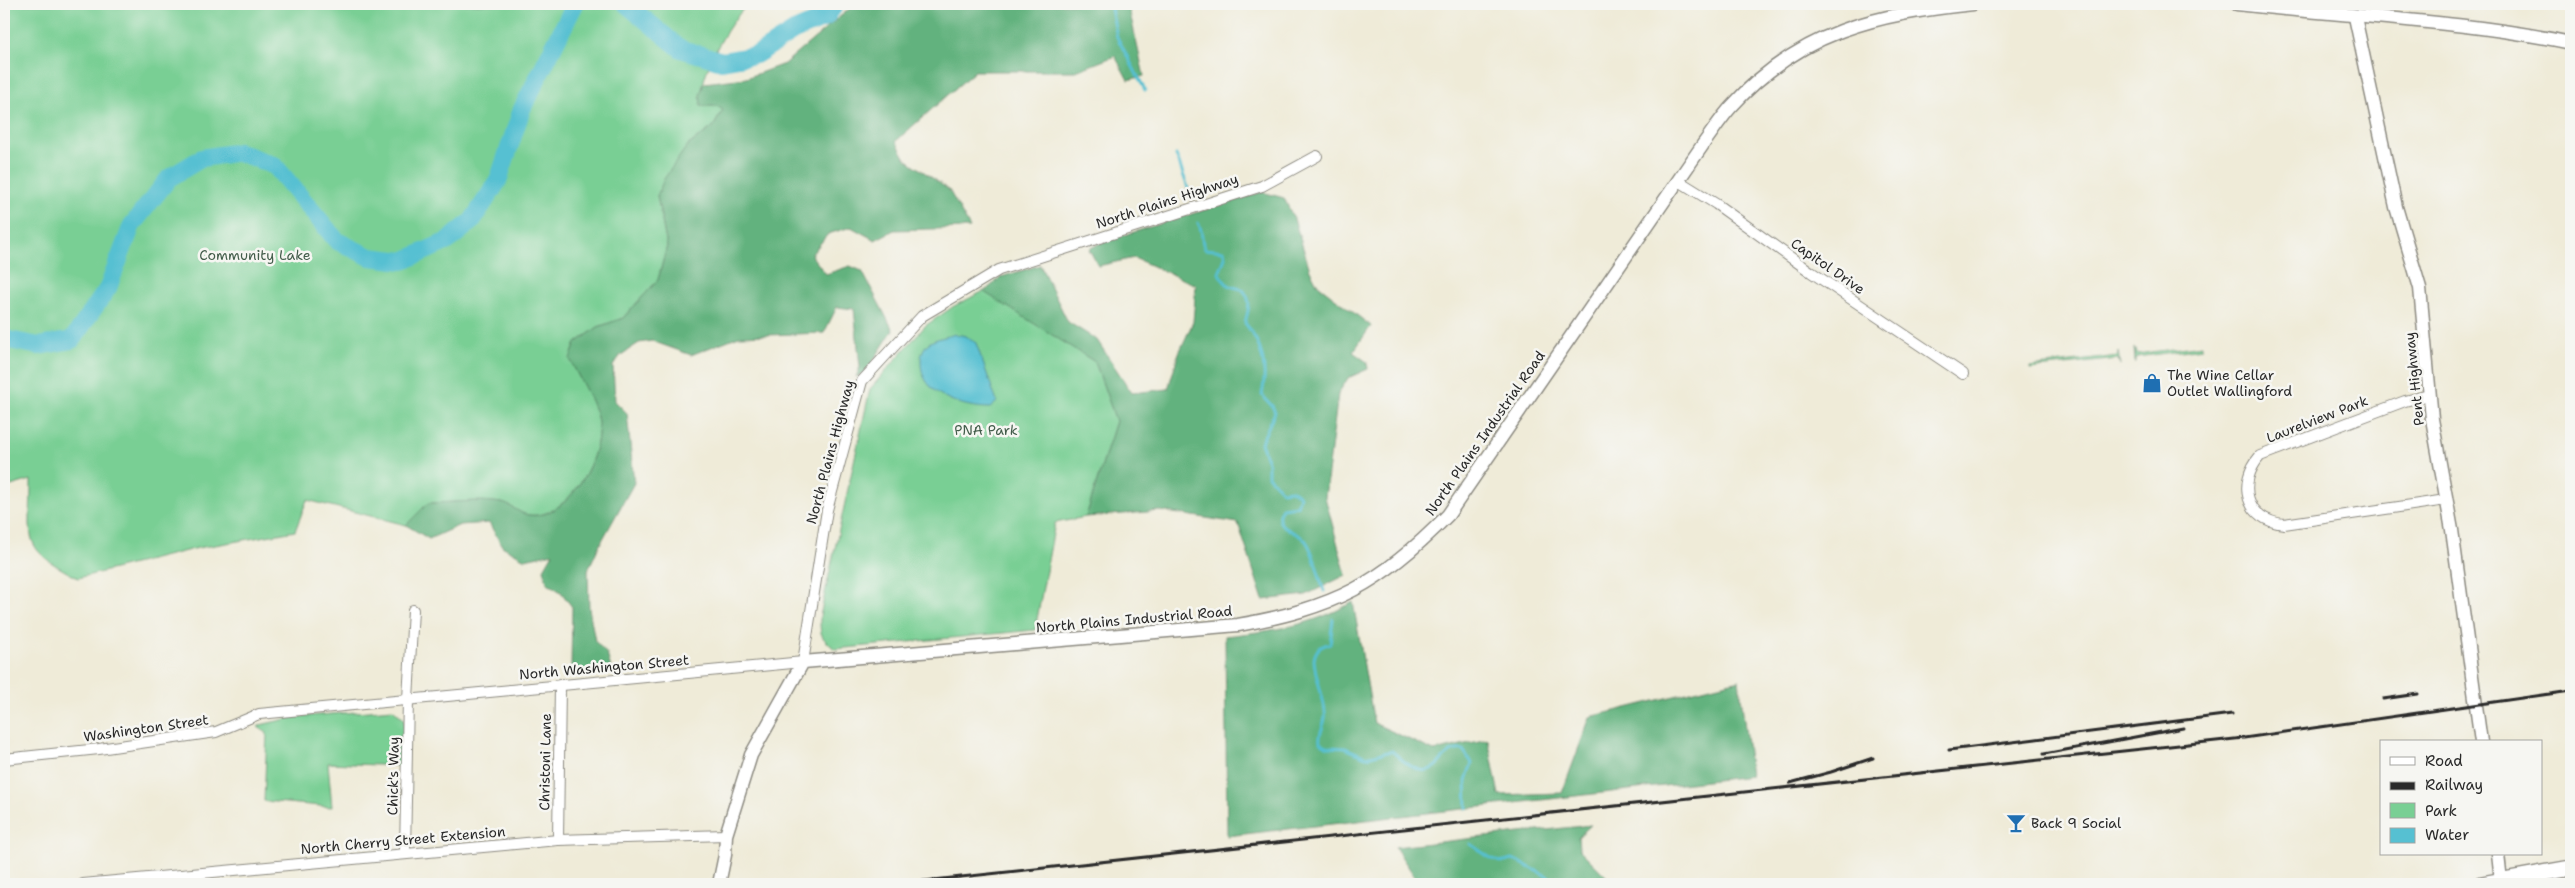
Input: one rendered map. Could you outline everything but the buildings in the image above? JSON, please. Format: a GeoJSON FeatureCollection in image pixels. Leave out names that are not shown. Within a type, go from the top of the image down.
{"type":"FeatureCollection","features":[{"type":"Feature","properties":{"kind":"main road"},"geometry":{"type":"LineString","coordinates":[[2482,884],[2571,868]]}},
{"type":"Feature","properties":{"kind":"street","name":"North Plains Industrial Road"},"geometry":{"type":"LineString","coordinates":[[803,662],[1238,625],[1282,618],[1324,605],[1362,587],[1419,546],[1448,515],[1731,107],[1760,78],[1788,58],[1833,34],[1879,17],[1927,8],[1973,4]]}},
{"type":"Feature","properties":{"kind":"street"},"geometry":{"type":"LineString","coordinates":[[2237,4],[2355,17],[2446,23],[2571,43]]}},
{"type":"Feature","properties":{"kind":"street","name":"Pent Highway"},"geometry":{"type":"LineString","coordinates":[[2355,17],[2396,207],[2420,288],[2429,395],[2481,740]]}},
{"type":"Feature","properties":{"kind":"street","name":"North Plains Highway"},"geometry":{"type":"LineString","coordinates":[[711,884],[718,853],[724,841],[752,755],[803,662],[827,510],[862,381],[922,316],[999,270],[1262,186],[1317,156]]}},
{"type":"Feature","properties":{"kind":"street","name":"Capitol Drive"},"geometry":{"type":"LineString","coordinates":[[1679,181],[1716,204],[1811,272],[1963,374]]}},
{"type":"Feature","properties":{"kind":"street","name":"Laurelview Park"},"geometry":{"type":"LineString","coordinates":[[2429,395],[2405,401],[2260,456],[2249,470],[2247,491],[2251,503],[2258,514],[2272,522],[2284,524],[2446,500]]}},
{"type":"Feature","properties":{"kind":"street","name":"Chick's Way"},"geometry":{"type":"LineString","coordinates":[[406,852],[408,699],[413,610]]}},
{"type":"Feature","properties":{"kind":"street","name":"North Washington Street"},"geometry":{"type":"LineString","coordinates":[[408,699],[803,662]]}},
{"type":"Feature","properties":{"kind":"street","name":"Christoni Lane"},"geometry":{"type":"LineString","coordinates":[[558,840],[560,685]]}},
{"type":"Feature","properties":{"kind":"street","name":"Washington Street"},"geometry":{"type":"LineString","coordinates":[[4,759],[99,749],[216,732],[259,714],[408,699]]}},
{"type":"Feature","properties":{"kind":"street","name":"North Cherry Street Extension"},"geometry":{"type":"LineString","coordinates":[[83,884],[406,852],[558,840],[724,841]]}},
{"type":"Feature","properties":{"kind":"street","name":"North Plains Highway"},"geometry":{"type":"LineString","coordinates":[[719,884],[725,856],[724,841]]}},
{"type":"Feature","properties":{"kind":"street"},"geometry":{"type":"LineString","coordinates":[[2498,856],[2501,882]]}},
{"type":"Feature","properties":{"kind":"green space","name":"Community Lake"},"geometry":{"type":"Polygon","coordinates":[[[4,4],[748,4],[723,37],[704,80],[701,106],[717,106],[723,110],[713,127],[687,146],[657,196],[667,246],[658,280],[623,318],[598,327],[576,343],[570,359],[595,410],[598,431],[596,448],[590,465],[570,495],[558,507],[544,514],[529,515],[501,503],[474,501],[429,503],[406,525],[307,500],[295,531],[198,548],[78,578],[46,558],[37,550],[32,541],[30,530],[31,480],[4,488],[4,4]]]}},
{"type":"Feature","properties":{"kind":"green space"},"geometry":{"type":"Polygon","coordinates":[[[855,4],[1128,4],[1144,76],[1128,80],[1115,56],[1076,71],[975,71],[896,141],[906,159],[949,190],[970,228],[894,230],[875,240],[851,227],[828,234],[811,255],[826,274],[850,266],[862,271],[893,330],[866,372],[856,377],[860,367],[854,309],[837,307],[824,333],[739,336],[691,355],[652,341],[639,343],[621,355],[613,366],[615,401],[627,413],[634,483],[588,570],[589,608],[595,641],[607,654],[611,668],[588,675],[571,669],[572,607],[561,592],[547,583],[544,569],[553,553],[525,559],[502,546],[489,523],[460,525],[429,539],[406,525],[428,503],[492,502],[508,505],[529,515],[544,514],[558,507],[570,496],[590,465],[596,448],[598,432],[595,410],[570,359],[576,343],[598,327],[623,318],[658,280],[667,246],[657,196],[664,179],[687,146],[713,127],[723,110],[717,106],[701,106],[700,95],[704,83],[746,78],[784,64],[855,4]]]}},
{"type":"Feature","properties":{"kind":"green space"},"geometry":{"type":"Polygon","coordinates":[[[1262,192],[1284,198],[1294,219],[1310,270],[1318,285],[1371,326],[1353,352],[1367,362],[1368,369],[1348,378],[1338,394],[1325,497],[1346,575],[1306,595],[1263,600],[1238,523],[1160,511],[1086,517],[1116,421],[1095,362],[984,292],[1001,277],[1040,265],[1068,322],[1097,340],[1132,393],[1168,389],[1178,355],[1193,322],[1196,285],[1134,258],[1098,266],[1089,249],[1102,242],[1262,192]]]}},
{"type":"Feature","properties":{"kind":"green space","name":"PNA Park"},"geometry":{"type":"Polygon","coordinates":[[[984,291],[1095,362],[1116,421],[1086,517],[1055,523],[1035,630],[835,649],[822,635],[820,616],[870,389],[925,326],[954,306],[984,291]]]}},
{"type":"Feature","properties":{"kind":"green space"},"geometry":{"type":"Polygon","coordinates":[[[2202,345],[2202,348],[2137,357],[2135,363],[2134,348],[2137,354],[2202,345]]]}},
{"type":"Feature","properties":{"kind":"green space"},"geometry":{"type":"Polygon","coordinates":[[[2118,351],[2120,365],[2118,359],[2030,369],[2030,367],[2118,356],[2118,351]]]}},
{"type":"Feature","properties":{"kind":"green space"},"geometry":{"type":"Polygon","coordinates":[[[1353,602],[1374,723],[1434,751],[1488,739],[1499,795],[1562,793],[1590,717],[1739,680],[1751,776],[1227,836],[1225,636],[1291,626],[1321,617],[1353,602]]]}},
{"type":"Feature","properties":{"kind":"green space"},"geometry":{"type":"Polygon","coordinates":[[[393,709],[404,719],[404,766],[328,763],[332,807],[264,801],[267,733],[258,727],[260,725],[295,717],[393,709]]]}},
{"type":"Feature","properties":{"kind":"green space"},"geometry":{"type":"Polygon","coordinates":[[[1591,825],[1578,837],[1579,849],[1614,884],[1419,883],[1395,847],[1591,825]]]}},
{"type":"Feature","properties":{"kind":"water"},"geometry":{"type":"Polygon","coordinates":[[[955,334],[966,336],[976,343],[997,402],[990,408],[968,405],[945,397],[935,391],[927,382],[922,372],[921,358],[926,346],[935,340],[955,334]]]}},
{"type":"Feature","properties":{"kind":"waterway"},"geometry":{"type":"LineString","coordinates":[[4,339],[39,346],[72,340],[108,288],[132,225],[169,178],[202,158],[239,152],[275,166],[337,241],[370,257],[403,261],[448,241],[472,221],[498,181],[522,109],[575,4]]}},
{"type":"Feature","properties":{"kind":"waterway"},"geometry":{"type":"LineString","coordinates":[[626,4],[681,49],[722,61],[756,55],[794,31],[825,18],[836,4]]}},
{"type":"Feature","properties":{"kind":"waterway"},"geometry":{"type":"LineString","coordinates":[[1110,4],[1117,37],[1145,90]]}},
{"type":"Feature","properties":{"kind":"waterway"},"geometry":{"type":"LineString","coordinates":[[1176,155],[1191,196]]}},
{"type":"Feature","properties":{"kind":"waterway"},"geometry":{"type":"LineString","coordinates":[[1198,223],[1205,249],[1224,251],[1225,258],[1219,273],[1223,280],[1228,285],[1242,289],[1248,297],[1249,305],[1245,323],[1251,331],[1262,356],[1264,375],[1262,395],[1275,412],[1261,443],[1268,462],[1268,476],[1282,491],[1291,490],[1300,496],[1297,506],[1282,508],[1279,520],[1286,528],[1305,540],[1314,557],[1324,591]]}},
{"type":"Feature","properties":{"kind":"waterway"},"geometry":{"type":"LineString","coordinates":[[1333,619],[1330,644],[1319,649],[1314,660],[1325,711],[1320,742],[1328,747],[1345,748],[1366,757],[1392,751],[1408,764],[1420,770],[1429,770],[1447,755],[1454,751],[1463,750],[1472,763],[1466,780],[1467,808]]}},
{"type":"Feature","properties":{"kind":"waterway"},"geometry":{"type":"LineString","coordinates":[[1470,844],[1500,862],[1513,859],[1563,884]]}},
{"type":"Feature","properties":{"kind":"railway"},"geometry":{"type":"LineString","coordinates":[[896,884],[2244,738],[2571,691]]}},
{"type":"Feature","properties":{"kind":"railway"},"geometry":{"type":"LineString","coordinates":[[2383,699],[2418,694]]}},
{"type":"Feature","properties":{"kind":"railway"},"geometry":{"type":"LineString","coordinates":[[1949,750],[2232,714]]}},
{"type":"Feature","properties":{"kind":"railway"},"geometry":{"type":"LineString","coordinates":[[2044,754],[2183,728]]}},
{"type":"Feature","properties":{"kind":"railway"},"geometry":{"type":"LineString","coordinates":[[1790,783],[1873,758]]}},
{"type":"Feature","properties":{"kind":"place","name":"The Wine Cellar Outlet Wallingford"},"geometry":{"type":"Point","coordinates":[2152,383]}},
{"type":"Feature","properties":{"kind":"place","name":"Back 9 Social"},"geometry":{"type":"Point","coordinates":[2016,823]}}]}
